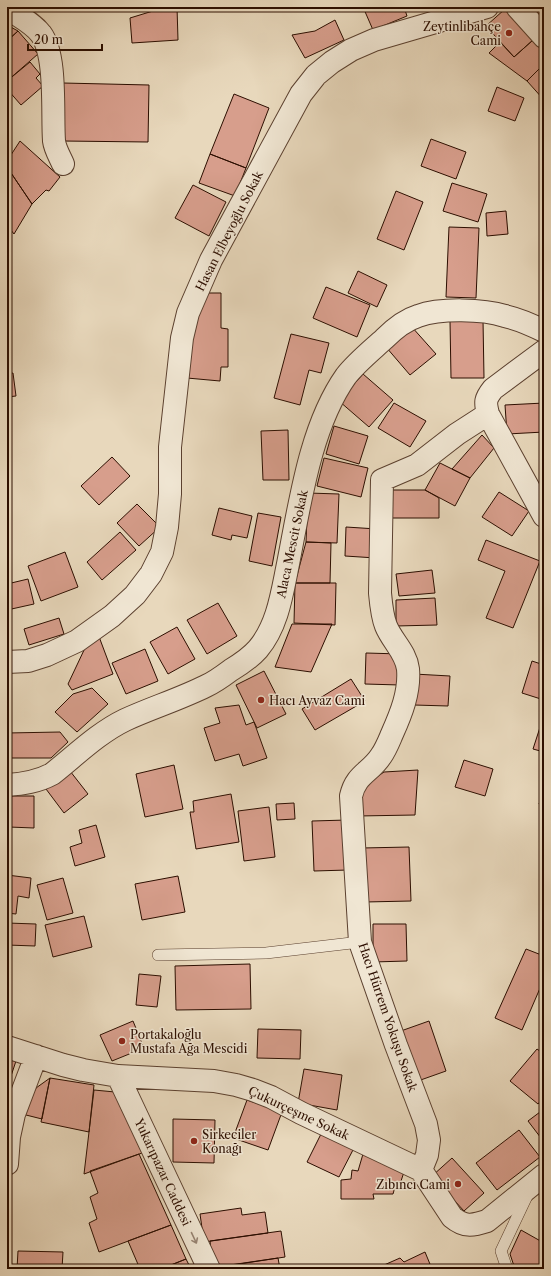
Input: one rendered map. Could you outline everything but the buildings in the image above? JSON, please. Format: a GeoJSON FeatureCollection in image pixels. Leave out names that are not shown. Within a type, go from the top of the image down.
{"type":"FeatureCollection","features":[{"type":"Feature","properties":{"kind":"street","name":"Hasan Elbeyoğlu Sokak"},"geometry":{"type":"LineString","coordinates":[[7,662],[28,661],[47,655],[77,641],[112,616],[136,595],[151,574],[162,552],[167,527],[170,494],[170,447],[182,338],[188,313],[211,260],[301,94],[316,75],[332,62],[351,50],[374,40],[487,7]]}},
{"type":"Feature","properties":{"kind":"street"},"geometry":{"type":"LineString","coordinates":[[517,7],[544,37]]}},
{"type":"Feature","properties":{"kind":"street"},"geometry":{"type":"LineString","coordinates":[[7,8],[32,25],[41,34],[46,43],[49,54],[53,96],[54,143],[63,164]]}},
{"type":"Feature","properties":{"kind":"street","name":"Alaca Mescit Sokak"},"geometry":{"type":"LineString","coordinates":[[7,785],[31,783],[42,780],[52,774],[105,731],[124,720],[207,686],[240,665],[258,649],[269,632],[276,615],[312,452],[324,418],[334,395],[347,374],[395,329],[406,321],[419,316],[437,312],[458,311],[504,315],[544,331]]}},
{"type":"Feature","properties":{"kind":"street"},"geometry":{"type":"LineString","coordinates":[[544,351],[493,389],[487,396],[485,405],[488,414],[544,516]]}},
{"type":"Feature","properties":{"kind":"street","name":"Hacı Hürrem Yokuşu Sokak"},"geometry":{"type":"LineString","coordinates":[[421,1170],[427,1155],[429,1140],[426,1124],[396,1046],[360,942],[352,796],[353,787],[358,778],[375,763],[387,746],[401,713],[406,696],[408,680],[408,669],[404,656],[386,627],[381,599],[382,480],[417,465],[457,434],[488,414]]}},
{"type":"Feature","properties":{"kind":"street","name":"Çukurçeşme Sokak"},"geometry":{"type":"LineString","coordinates":[[7,1047],[64,1066],[83,1070],[118,1076],[214,1081],[253,1090],[271,1097],[301,1113],[421,1170]]}},
{"type":"Feature","properties":{"kind":"street"},"geometry":{"type":"LineString","coordinates":[[7,1164],[8,1137],[14,1114],[36,1056]]}},
{"type":"Feature","properties":{"kind":"street","name":"Yukarıpazar Caddesi"},"geometry":{"type":"LineString","coordinates":[[118,1076],[209,1269]]}},
{"type":"Feature","properties":{"kind":"street"},"geometry":{"type":"LineString","coordinates":[[421,1170],[452,1216],[458,1222],[467,1225],[476,1225],[487,1221],[538,1179]]}},
{"type":"Feature","properties":{"kind":"lane"},"geometry":{"type":"LineString","coordinates":[[158,955],[266,953],[360,942]]}},
{"type":"Feature","properties":{"kind":"lane"},"geometry":{"type":"LineString","coordinates":[[507,1269],[501,1251],[538,1179]]}},
{"type":"Feature","properties":{"kind":"place","name":"Zeytinlibahçe Cami"},"geometry":{"type":"Point","coordinates":[509,33]}},
{"type":"Feature","properties":{"kind":"place","name":"Hacı Ayvaz Cami"},"geometry":{"type":"Point","coordinates":[261,700]}},
{"type":"Feature","properties":{"kind":"place","name":"Portakaloğlu Mustafa Ağa Mescidi"},"geometry":{"type":"Point","coordinates":[122,1041]}},
{"type":"Feature","properties":{"kind":"place","name":"Sirkeciler Konağı"},"geometry":{"type":"Point","coordinates":[194,1141]}},
{"type":"Feature","properties":{"kind":"place","name":"Zıbıncı Cami"},"geometry":{"type":"Point","coordinates":[458,1184]}}]}
